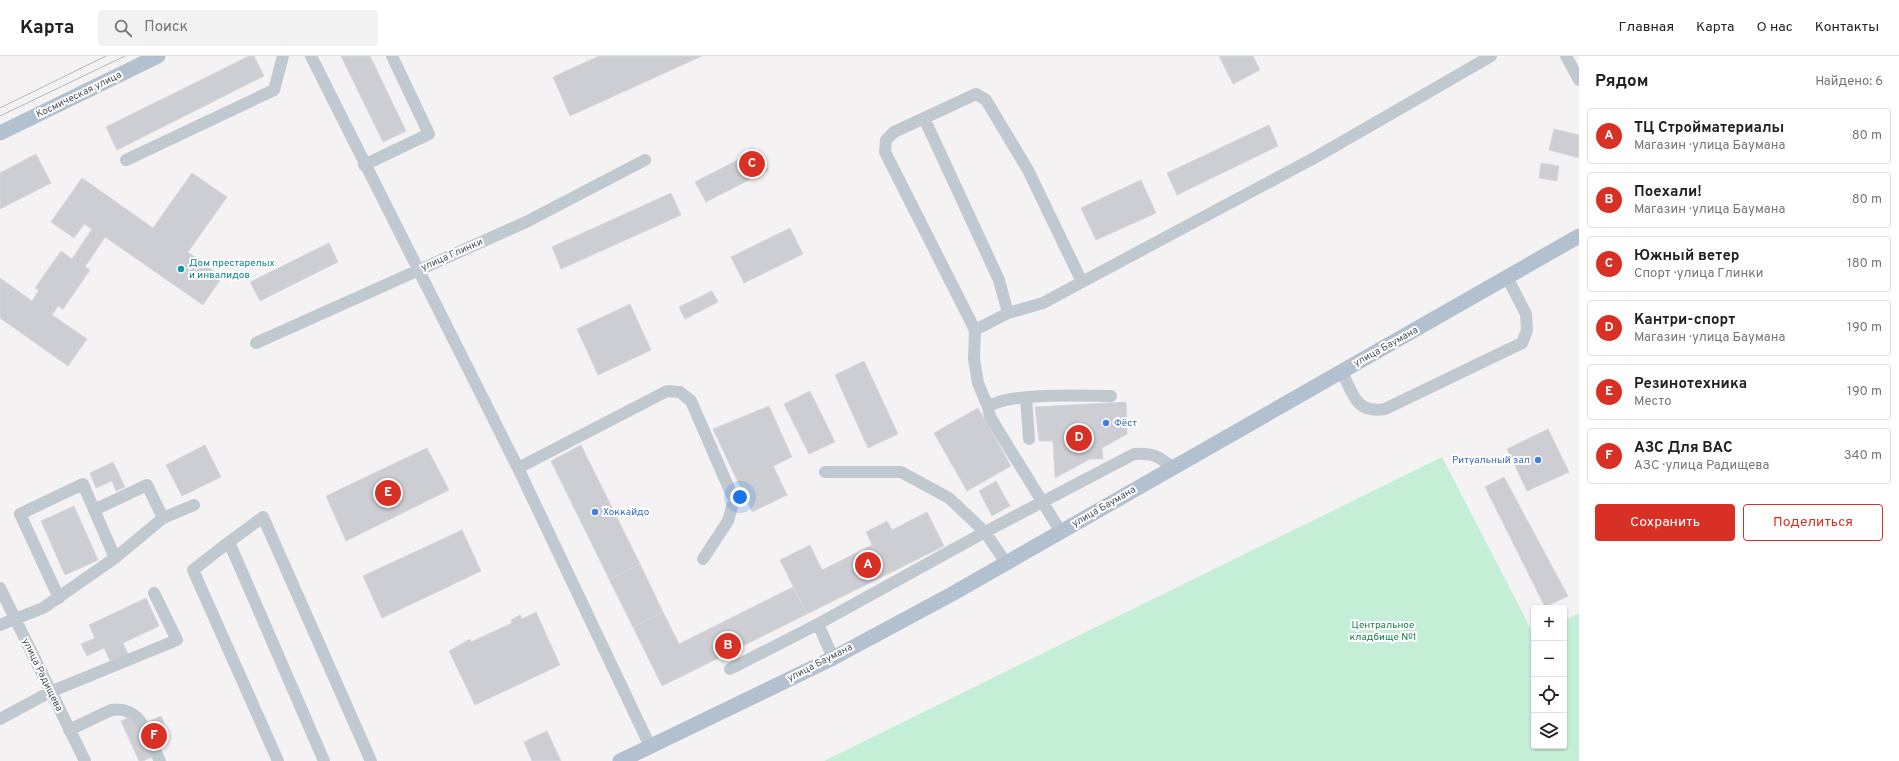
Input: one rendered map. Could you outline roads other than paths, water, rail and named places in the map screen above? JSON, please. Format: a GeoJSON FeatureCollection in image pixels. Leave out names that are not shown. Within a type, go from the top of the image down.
{"type":"FeatureCollection","features":[{"type":"Feature","properties":{"kind":"main road","name":"Космическая улица"},"geometry":{"type":"LineString","coordinates":[[0,134],[158,56]]}},
{"type":"Feature","properties":{"kind":"main road","name":"улица Баумана"},"geometry":{"type":"LineString","coordinates":[[620,761],[833,658],[952,594],[1508,279],[1579,236]]}},
{"type":"Feature","properties":{"kind":"street"},"geometry":{"type":"LineString","coordinates":[[126,160],[274,90],[283,56]]}},
{"type":"Feature","properties":{"kind":"street"},"geometry":{"type":"LineString","coordinates":[[311,56],[364,165],[518,468],[650,746]]}},
{"type":"Feature","properties":{"kind":"street"},"geometry":{"type":"LineString","coordinates":[[364,165],[429,134],[392,56]]}},
{"type":"Feature","properties":{"kind":"street"},"geometry":{"type":"LineString","coordinates":[[975,330],[1008,313],[1043,303],[1316,157],[1491,56]]}},
{"type":"Feature","properties":{"kind":"street"},"geometry":{"type":"LineString","coordinates":[[1566,56],[1579,80]]}},
{"type":"Feature","properties":{"kind":"street"},"geometry":{"type":"LineString","coordinates":[[1061,532],[1041,502],[990,417],[988,407],[978,384],[974,359],[975,330],[886,152],[886,140],[894,132],[976,94],[986,100],[1028,170],[1082,282]]}},
{"type":"Feature","properties":{"kind":"street"},"geometry":{"type":"LineString","coordinates":[[924,118],[999,280],[1008,313]]}},
{"type":"Feature","properties":{"kind":"street","name":"улица Глинки"},"geometry":{"type":"LineString","coordinates":[[256,343],[526,222],[645,160]]}},
{"type":"Feature","properties":{"kind":"street"},"geometry":{"type":"LineString","coordinates":[[1342,372],[1358,403],[1365,409],[1374,411],[1385,409],[1522,343],[1527,330],[1526,314],[1508,279]]}},
{"type":"Feature","properties":{"kind":"street"},"geometry":{"type":"LineString","coordinates":[[518,468],[667,391],[680,392],[691,401],[734,500],[728,521],[703,559]]}},
{"type":"Feature","properties":{"kind":"street"},"geometry":{"type":"LineString","coordinates":[[988,407],[995,403],[1026,398],[1111,396]]}},
{"type":"Feature","properties":{"kind":"street"},"geometry":{"type":"LineString","coordinates":[[1026,398],[1029,439]]}},
{"type":"Feature","properties":{"kind":"street"},"geometry":{"type":"LineString","coordinates":[[730,669],[818,624],[985,532],[1134,454],[1148,453],[1161,458],[1173,468]]}},
{"type":"Feature","properties":{"kind":"street"},"geometry":{"type":"LineString","coordinates":[[825,472],[901,472],[949,498],[985,532],[1006,563]]}},
{"type":"Feature","properties":{"kind":"street"},"geometry":{"type":"LineString","coordinates":[[59,598],[20,514],[83,484],[115,558]]}},
{"type":"Feature","properties":{"kind":"street"},"geometry":{"type":"LineString","coordinates":[[94,510],[147,485],[163,518]]}},
{"type":"Feature","properties":{"kind":"street"},"geometry":{"type":"LineString","coordinates":[[0,625],[43,608],[115,558],[163,518],[194,505]]}},
{"type":"Feature","properties":{"kind":"street"},"geometry":{"type":"LineString","coordinates":[[278,761],[192,570],[264,517],[371,761]]}},
{"type":"Feature","properties":{"kind":"street"},"geometry":{"type":"LineString","coordinates":[[229,542],[324,761]]}},
{"type":"Feature","properties":{"kind":"street","name":"улица Радищева"},"geometry":{"type":"LineString","coordinates":[[0,588],[85,761]]}},
{"type":"Feature","properties":{"kind":"street"},"geometry":{"type":"LineString","coordinates":[[0,719],[50,692],[177,640],[154,593]]}},
{"type":"Feature","properties":{"kind":"street"},"geometry":{"type":"LineString","coordinates":[[818,624],[833,658]]}},
{"type":"Feature","properties":{"kind":"street"},"geometry":{"type":"LineString","coordinates":[[69,730],[116,709],[125,710],[137,716],[142,724]]}},
{"type":"Feature","properties":{"kind":"street"},"geometry":{"type":"LineString","coordinates":[[150,740],[160,761]]}},
{"type":"Feature","properties":{"kind":"tunnel"},"geometry":{"type":"LineString","coordinates":[[142,724],[150,741]]}},
{"type":"Feature","properties":{"kind":"tram line"},"geometry":{"type":"LineString","coordinates":[[0,108],[106,56]]}},
{"type":"Feature","properties":{"kind":"tram line"},"geometry":{"type":"LineString","coordinates":[[0,116],[125,56]]}},
{"type":"Feature","properties":{"kind":"place","name":"Южный ветер"},"geometry":{"type":"Point","coordinates":[752,164]}},
{"type":"Feature","properties":{"kind":"place","name":"Дом престарелых и инвалидов"},"geometry":{"type":"Point","coordinates":[181,269]}},
{"type":"Feature","properties":{"kind":"place","name":"Фёст"},"geometry":{"type":"Point","coordinates":[1106,423]}},
{"type":"Feature","properties":{"kind":"place","name":"Кантри-спорт"},"geometry":{"type":"Point","coordinates":[1079,438]}},
{"type":"Feature","properties":{"kind":"place","name":"Ритуальный зал"},"geometry":{"type":"Point","coordinates":[1538,460]}},
{"type":"Feature","properties":{"kind":"place","name":"Резинотехника"},"geometry":{"type":"Point","coordinates":[388,493]}},
{"type":"Feature","properties":{"kind":"place","name":"Хоккайдо"},"geometry":{"type":"Point","coordinates":[595,512]}},
{"type":"Feature","properties":{"kind":"place","name":"ТЦ Стройматериалы"},"geometry":{"type":"Point","coordinates":[868,565]}},
{"type":"Feature","properties":{"kind":"place","name":"Поехали!"},"geometry":{"type":"Point","coordinates":[728,646]}},
{"type":"Feature","properties":{"kind":"place","name":"АЗС Для ВАС"},"geometry":{"type":"Point","coordinates":[154,736]}},
{"type":"Feature","properties":{"kind":"park label","name":"Центральное кладбище №1"},"geometry":{"type":"Point","coordinates":[1383,630]}}]}
